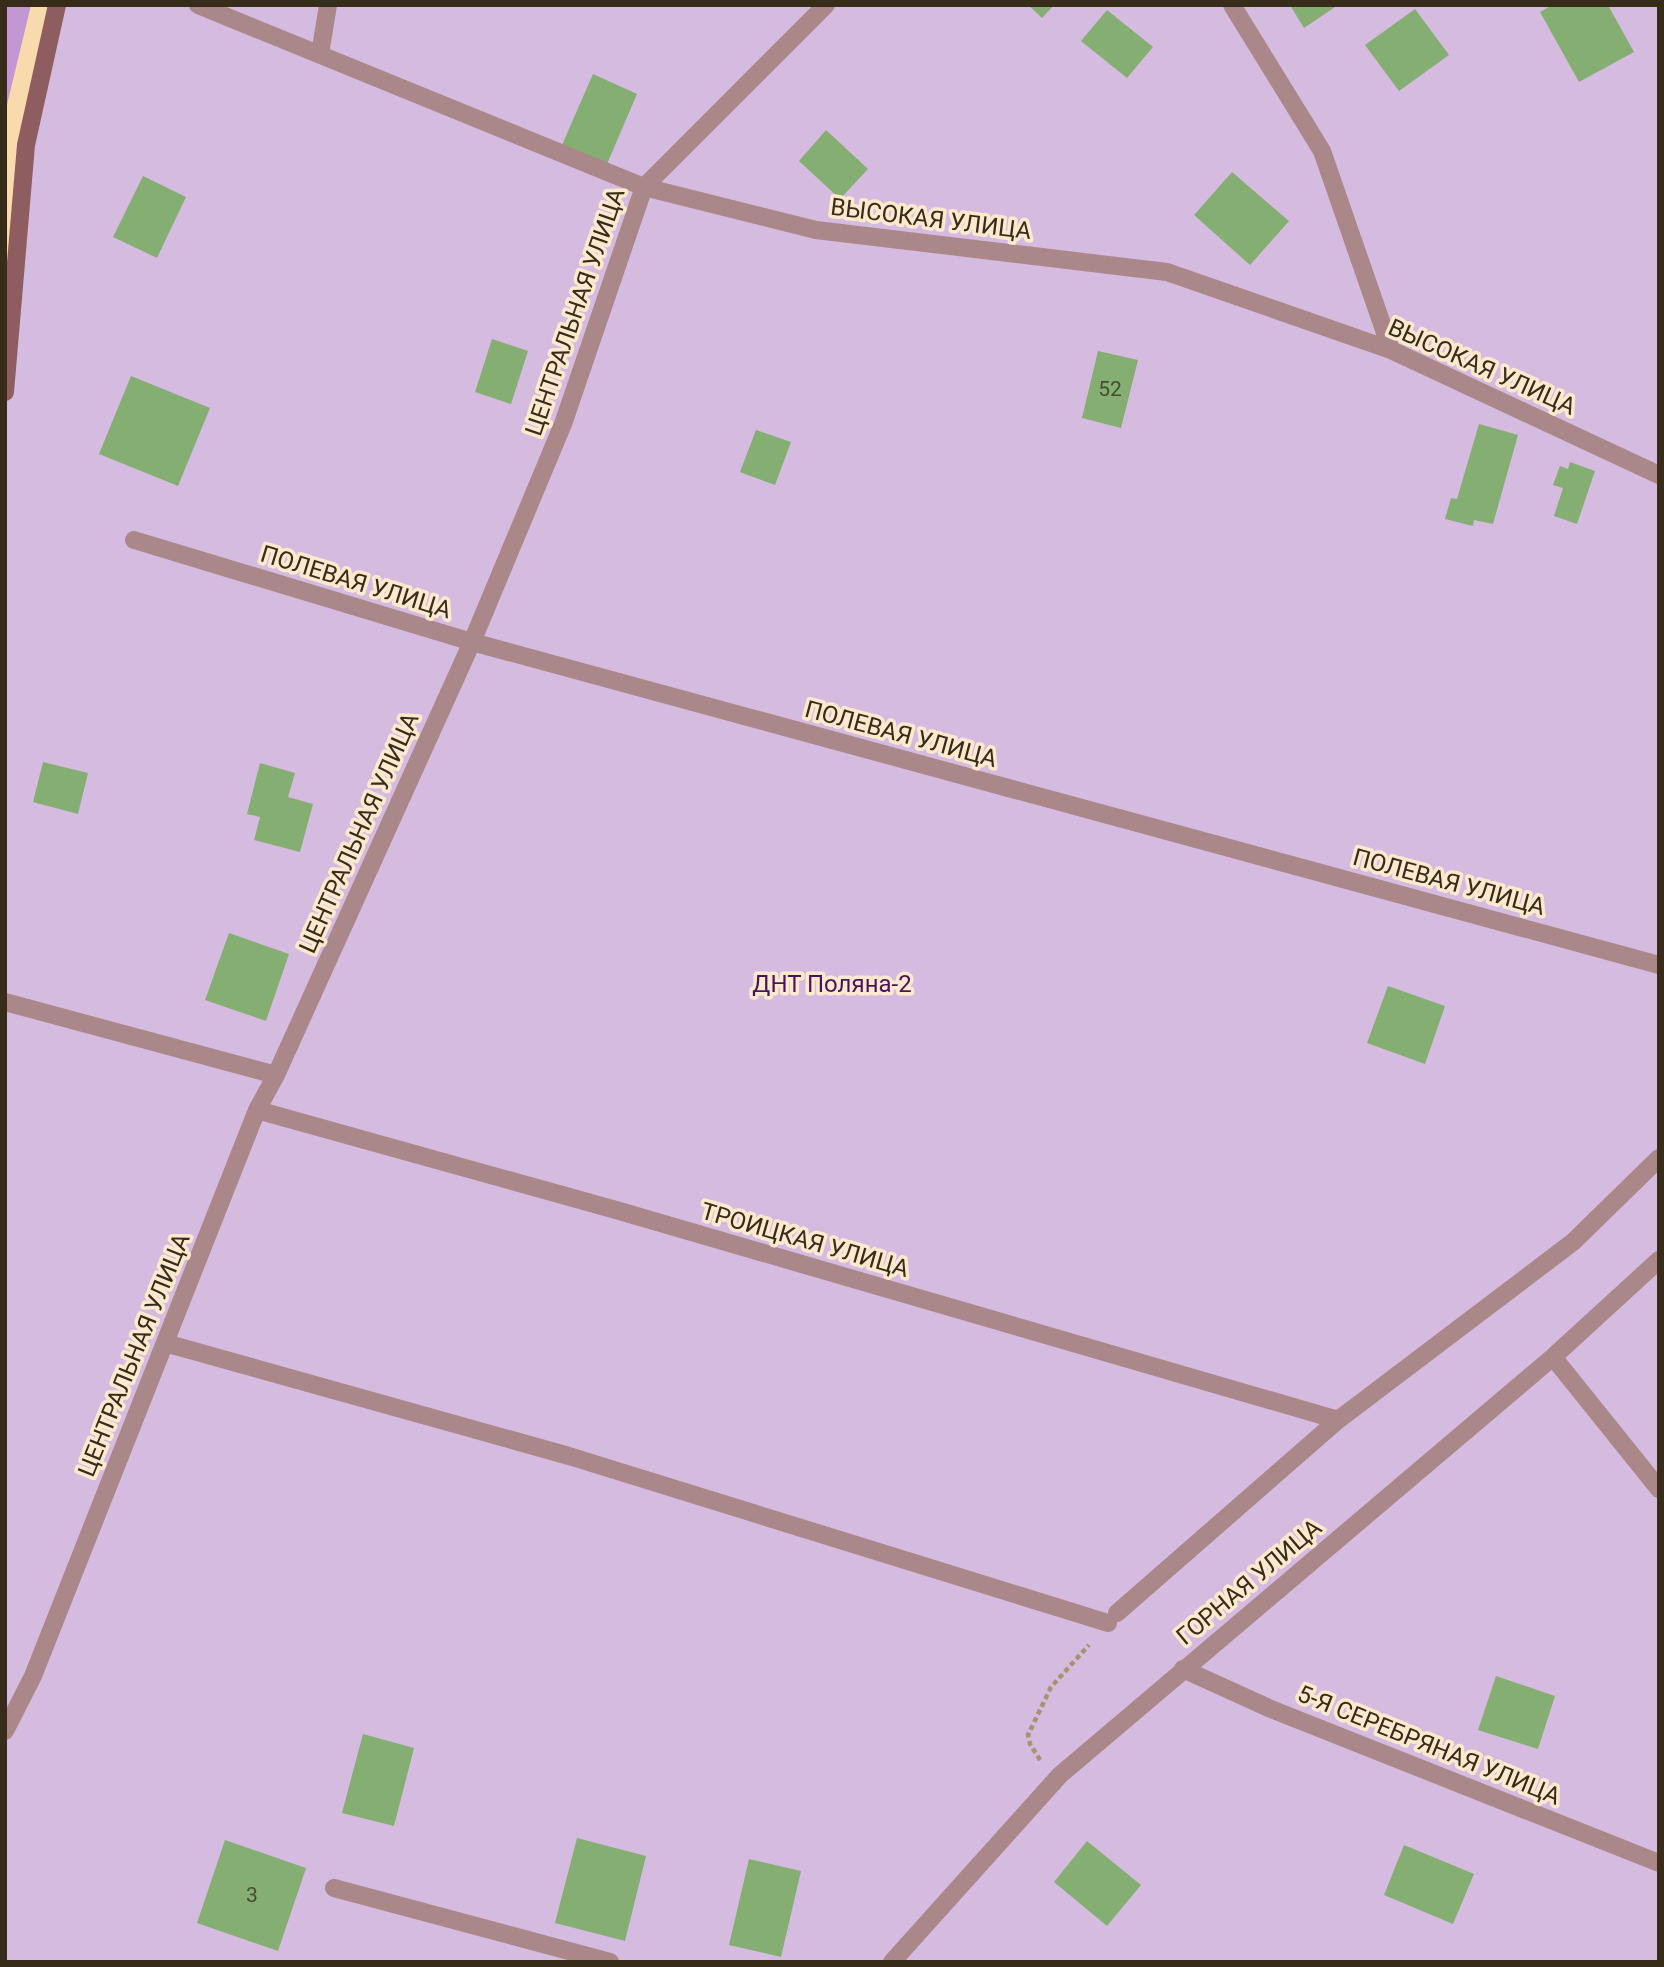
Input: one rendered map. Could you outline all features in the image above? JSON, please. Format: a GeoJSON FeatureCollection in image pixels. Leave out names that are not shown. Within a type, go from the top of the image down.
{"type":"FeatureCollection","features":[{"type":"Feature","properties":{"kind":"street"},"geometry":{"type":"LineString","coordinates":[[5,393],[26,145],[57,5]]}},
{"type":"Feature","properties":{"kind":"street","name":"ВЫСОКАЯ УЛИЦА"},"geometry":{"type":"LineString","coordinates":[[198,5],[644,187],[816,230],[1167,272],[1391,350],[1659,475]]}},
{"type":"Feature","properties":{"kind":"street"},"geometry":{"type":"LineString","coordinates":[[320,54],[328,5]]}},
{"type":"Feature","properties":{"kind":"street","name":"ЦЕНТРАЛЬНАЯ УЛИЦА"},"geometry":{"type":"LineString","coordinates":[[5,1731],[33,1676],[257,1110],[276,1075],[472,642],[563,424],[644,187],[825,5]]}},
{"type":"Feature","properties":{"kind":"street"},"geometry":{"type":"LineString","coordinates":[[1232,5],[1322,151],[1391,350]]}},
{"type":"Feature","properties":{"kind":"street","name":"ПОЛЕВАЯ УЛИЦА"},"geometry":{"type":"LineString","coordinates":[[134,540],[472,642],[1659,965]]}},
{"type":"Feature","properties":{"kind":"street"},"geometry":{"type":"LineString","coordinates":[[5,1002],[276,1075]]}},
{"type":"Feature","properties":{"kind":"street","name":"ТРОИЦКАЯ УЛИЦА"},"geometry":{"type":"LineString","coordinates":[[257,1110],[603,1206],[1338,1420]]}},
{"type":"Feature","properties":{"kind":"street"},"geometry":{"type":"LineString","coordinates":[[165,1343],[569,1456],[1113,1618],[1338,1420],[1573,1242],[1659,1158]]}},
{"type":"Feature","properties":{"kind":"street","name":"ГОРНАЯ УЛИЦА"},"geometry":{"type":"LineString","coordinates":[[892,1962],[1057,1779],[1183,1669],[1553,1357],[1659,1259]]}},
{"type":"Feature","properties":{"kind":"street"},"geometry":{"type":"LineString","coordinates":[[1553,1357],[1659,1489]]}},
{"type":"Feature","properties":{"kind":"street","name":"5-Я СЕРЕБРЯНАЯ УЛИЦА"},"geometry":{"type":"LineString","coordinates":[[1183,1669],[1271,1709],[1659,1863]]}},
{"type":"Feature","properties":{"kind":"street"},"geometry":{"type":"LineString","coordinates":[[334,1888],[610,1962]]}},
{"type":"Feature","properties":{"kind":"path"},"geometry":{"type":"LineString","coordinates":[[1057,1779],[1044,1767],[1030,1744],[1028,1735],[1051,1687],[1113,1618]]}},
{"type":"Feature","properties":{"kind":"green space","name":"ДНТ Поляна-2"},"geometry":{"type":"Polygon","coordinates":[[[57,5],[1659,5],[1659,1962],[5,1962],[5,393],[26,145],[57,5]]]}},
{"type":"Feature","properties":{"kind":"shaded area"},"geometry":{"type":"Polygon","coordinates":[[[5,5],[31,5],[5,113],[5,5]]]}},
{"type":"Feature","properties":{"kind":"building"},"geometry":{"type":"Polygon","coordinates":[[[1028,5],[1054,5],[1042,18],[1028,5]]]}},
{"type":"Feature","properties":{"kind":"building"},"geometry":{"type":"Polygon","coordinates":[[[1290,5],[1338,5],[1304,28],[1290,5]]]}},
{"type":"Feature","properties":{"kind":"building"},"geometry":{"type":"Polygon","coordinates":[[[1552,5],[1608,5],[1634,52],[1579,82],[1540,12],[1552,5]]]}},
{"type":"Feature","properties":{"kind":"building"},"geometry":{"type":"Polygon","coordinates":[[[1415,9],[1449,55],[1399,91],[1365,45],[1415,9]]]}},
{"type":"Feature","properties":{"kind":"building"},"geometry":{"type":"Polygon","coordinates":[[[1107,10],[1153,47],[1127,78],[1081,41],[1107,10]]]}},
{"type":"Feature","properties":{"kind":"building"},"geometry":{"type":"Polygon","coordinates":[[[593,74],[637,94],[607,164],[562,145],[593,74]]]}},
{"type":"Feature","properties":{"kind":"building"},"geometry":{"type":"Polygon","coordinates":[[[826,130],[868,169],[840,199],[799,161],[826,130]]]}},
{"type":"Feature","properties":{"kind":"building"},"geometry":{"type":"Polygon","coordinates":[[[1232,172],[1289,221],[1250,265],[1194,215],[1232,172]]]}},
{"type":"Feature","properties":{"kind":"building"},"geometry":{"type":"Polygon","coordinates":[[[143,176],[186,197],[157,258],[113,237],[143,176]]]}},
{"type":"Feature","properties":{"kind":"building"},"geometry":{"type":"Polygon","coordinates":[[[492,339],[528,351],[511,404],[475,392],[492,339]]]}},
{"type":"Feature","properties":{"kind":"building"},"geometry":{"type":"Polygon","coordinates":[[[1098,351],[1138,360],[1121,428],[1082,418],[1098,351]]]}},
{"type":"Feature","properties":{"kind":"building"},"geometry":{"type":"Polygon","coordinates":[[[131,376],[210,408],[178,486],[99,454],[131,376]]]}},
{"type":"Feature","properties":{"kind":"building"},"geometry":{"type":"Polygon","coordinates":[[[1479,424],[1518,435],[1493,524],[1474,520],[1473,526],[1445,519],[1451,498],[1457,499],[1479,424]]]}},
{"type":"Feature","properties":{"kind":"building"},"geometry":{"type":"Polygon","coordinates":[[[756,430],[791,442],[775,485],[740,472],[756,430]]]}},
{"type":"Feature","properties":{"kind":"building"},"geometry":{"type":"Polygon","coordinates":[[[1570,462],[1595,471],[1577,524],[1554,516],[1563,488],[1553,485],[1560,466],[1568,469],[1570,462]]]}},
{"type":"Feature","properties":{"kind":"building"},"geometry":{"type":"Polygon","coordinates":[[[43,762],[88,773],[78,814],[33,802],[43,762]]]}},
{"type":"Feature","properties":{"kind":"building"},"geometry":{"type":"Polygon","coordinates":[[[260,763],[295,773],[288,797],[313,804],[300,852],[254,840],[260,817],[247,814],[260,763]]]}},
{"type":"Feature","properties":{"kind":"building"},"geometry":{"type":"Polygon","coordinates":[[[229,933],[289,954],[266,1021],[205,1000],[229,933]]]}},
{"type":"Feature","properties":{"kind":"building"},"geometry":{"type":"Polygon","coordinates":[[[1388,986],[1445,1006],[1425,1064],[1367,1043],[1388,986]]]}},
{"type":"Feature","properties":{"kind":"building"},"geometry":{"type":"Polygon","coordinates":[[[1496,1676],[1555,1696],[1538,1749],[1478,1730],[1496,1676]]]}},
{"type":"Feature","properties":{"kind":"building"},"geometry":{"type":"Polygon","coordinates":[[[363,1734],[414,1748],[394,1826],[342,1813],[363,1734]]]}},
{"type":"Feature","properties":{"kind":"building"},"geometry":{"type":"Polygon","coordinates":[[[577,1838],[646,1856],[625,1941],[555,1923],[577,1838]]]}},
{"type":"Feature","properties":{"kind":"building"},"geometry":{"type":"Polygon","coordinates":[[[225,1840],[306,1868],[278,1951],[197,1923],[225,1840]]]}},
{"type":"Feature","properties":{"kind":"building"},"geometry":{"type":"Polygon","coordinates":[[[1087,1841],[1141,1885],[1107,1926],[1054,1882],[1087,1841]]]}},
{"type":"Feature","properties":{"kind":"building"},"geometry":{"type":"Polygon","coordinates":[[[1404,1845],[1474,1874],[1453,1924],[1384,1895],[1404,1845]]]}},
{"type":"Feature","properties":{"kind":"building"},"geometry":{"type":"Polygon","coordinates":[[[749,1859],[801,1871],[781,1957],[729,1945],[749,1859]]]}}]}
